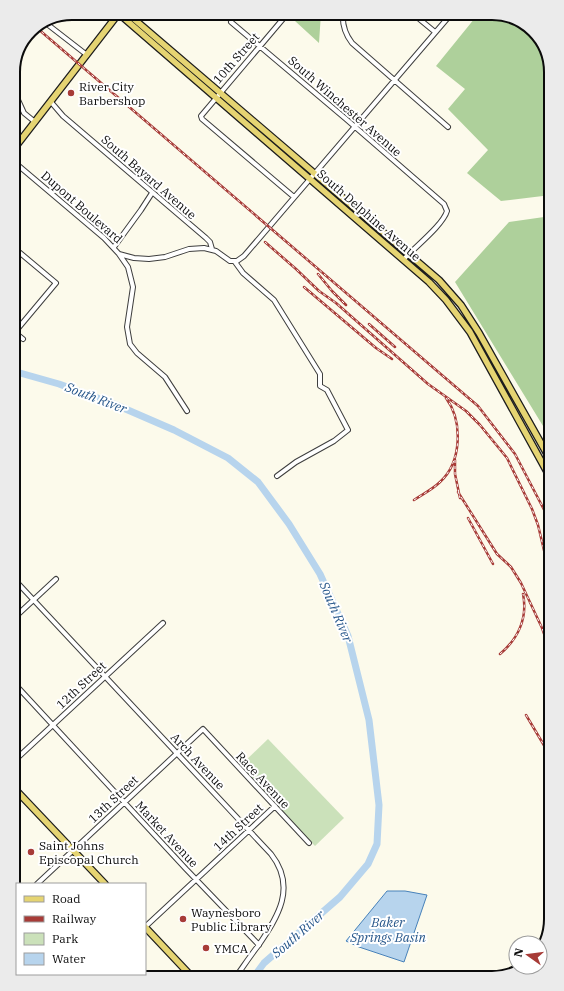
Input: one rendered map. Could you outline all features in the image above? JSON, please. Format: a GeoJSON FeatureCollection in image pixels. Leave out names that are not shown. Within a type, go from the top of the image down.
{"type":"FeatureCollection","features":[{"type":"Feature","properties":{"kind":"main road"},"geometry":{"type":"LineString","coordinates":[[20,141],[114,20]]}},
{"type":"Feature","properties":{"kind":"main road","name":"South Delphine Avenue"},"geometry":{"type":"LineString","coordinates":[[127,20],[404,259],[446,300],[470,332],[544,466]]}},
{"type":"Feature","properties":{"kind":"main road","name":"South Delphine Avenue"},"geometry":{"type":"LineString","coordinates":[[135,20],[439,280],[461,305],[471,320],[544,449]]}},
{"type":"Feature","properties":{"kind":"main road"},"geometry":{"type":"LineString","coordinates":[[20,794],[104,883]]}},
{"type":"Feature","properties":{"kind":"main road"},"geometry":{"type":"LineString","coordinates":[[146,928],[186,971]]}},
{"type":"Feature","properties":{"kind":"street","name":"10th Street"},"geometry":{"type":"LineString","coordinates":[[282,20],[201,116],[215,131],[294,197]]}},
{"type":"Feature","properties":{"kind":"street"},"geometry":{"type":"LineString","coordinates":[[344,20],[344,29],[349,39],[448,127]]}},
{"type":"Feature","properties":{"kind":"street"},"geometry":{"type":"LineString","coordinates":[[420,20],[435,32]]}},
{"type":"Feature","properties":{"kind":"street"},"geometry":{"type":"LineString","coordinates":[[235,262],[244,256],[446,20]]}},
{"type":"Feature","properties":{"kind":"street","name":"South Winchester Avenue"},"geometry":{"type":"LineString","coordinates":[[231,22],[354,126],[446,207],[447,211],[445,216],[409,254]]}},
{"type":"Feature","properties":{"kind":"street"},"geometry":{"type":"LineString","coordinates":[[49,26],[87,55]]}},
{"type":"Feature","properties":{"kind":"street","name":"South Bayard Avenue"},"geometry":{"type":"LineString","coordinates":[[51,102],[63,116],[206,238],[210,242],[212,249],[230,261],[235,262],[243,273],[276,303],[320,374],[320,386],[327,390],[348,430],[334,441],[296,462],[277,476]]}},
{"type":"Feature","properties":{"kind":"street"},"geometry":{"type":"LineString","coordinates":[[20,104],[24,113],[35,122]]}},
{"type":"Feature","properties":{"kind":"street","name":"Dupont Boulevard"},"geometry":{"type":"LineString","coordinates":[[20,167],[114,247],[119,254],[134,258],[149,259],[165,257],[197,248],[212,249]]}},
{"type":"Feature","properties":{"kind":"street"},"geometry":{"type":"LineString","coordinates":[[114,247],[152,193]]}},
{"type":"Feature","properties":{"kind":"street"},"geometry":{"type":"LineString","coordinates":[[20,253],[56,283],[20,325]]}},
{"type":"Feature","properties":{"kind":"street"},"geometry":{"type":"LineString","coordinates":[[119,254],[128,267],[133,287],[127,327],[130,344],[137,353],[165,377],[187,411]]}},
{"type":"Feature","properties":{"kind":"street"},"geometry":{"type":"LineString","coordinates":[[404,259],[409,254]]}},
{"type":"Feature","properties":{"kind":"street"},"geometry":{"type":"LineString","coordinates":[[20,612],[56,579]]}},
{"type":"Feature","properties":{"kind":"street","name":"Arch Avenue"},"geometry":{"type":"LineString","coordinates":[[20,586],[276,860],[282,871],[284,881],[283,899],[274,923],[240,971]]}},
{"type":"Feature","properties":{"kind":"street","name":"12th Street"},"geometry":{"type":"LineString","coordinates":[[20,755],[164,623]]}},
{"type":"Feature","properties":{"kind":"street","name":"Market Avenue"},"geometry":{"type":"LineString","coordinates":[[20,690],[259,945]]}},
{"type":"Feature","properties":{"kind":"street","name":"13th Street"},"geometry":{"type":"LineString","coordinates":[[38,883],[203,729]]}},
{"type":"Feature","properties":{"kind":"street","name":"Race Avenue"},"geometry":{"type":"LineString","coordinates":[[203,729],[309,843]]}},
{"type":"Feature","properties":{"kind":"street","name":"14th Street"},"geometry":{"type":"LineString","coordinates":[[146,926],[275,806]]}},
{"type":"Feature","properties":{"kind":"green space"},"geometry":{"type":"Polygon","coordinates":[[[321,20],[319,43],[295,21],[321,20]]]}},
{"type":"Feature","properties":{"kind":"green space"},"geometry":{"type":"Polygon","coordinates":[[[473,20],[495,20],[515,25],[531,38],[539,49],[544,72],[544,196],[501,201],[467,173],[488,150],[448,109],[465,89],[436,66],[473,20]]]}},
{"type":"Feature","properties":{"kind":"green space"},"geometry":{"type":"Polygon","coordinates":[[[544,217],[544,428],[455,282],[509,222],[544,217]]]}},
{"type":"Feature","properties":{"kind":"green space"},"geometry":{"type":"Polygon","coordinates":[[[268,739],[344,818],[315,846],[239,767],[268,739]]]}},
{"type":"Feature","properties":{"kind":"water","name":"Baker Springs Basin"},"geometry":{"type":"Polygon","coordinates":[[[387,891],[405,891],[427,895],[404,962],[359,947],[346,941],[387,891]]]}},
{"type":"Feature","properties":{"kind":"waterway","name":"South River"},"geometry":{"type":"LineString","coordinates":[[20,373],[59,384],[114,404],[174,430],[228,458],[258,482],[289,524],[320,574],[348,636],[369,720],[379,805],[377,844],[368,864],[340,897],[264,963],[258,971]]}},
{"type":"Feature","properties":{"kind":"railway"},"geometry":{"type":"LineString","coordinates":[[41,31],[478,406],[515,454],[544,510]]}},
{"type":"Feature","properties":{"kind":"railway"},"geometry":{"type":"LineString","coordinates":[[265,242],[319,291],[336,303],[428,384],[466,411],[480,425],[507,458],[532,509],[538,525],[544,550]]}},
{"type":"Feature","properties":{"kind":"railway"},"geometry":{"type":"LineString","coordinates":[[318,274],[346,305]]}},
{"type":"Feature","properties":{"kind":"railway"},"geometry":{"type":"LineString","coordinates":[[304,287],[376,348],[392,359]]}},
{"type":"Feature","properties":{"kind":"railway"},"geometry":{"type":"LineString","coordinates":[[369,324],[395,347]]}},
{"type":"Feature","properties":{"kind":"railway"},"geometry":{"type":"LineString","coordinates":[[414,500],[440,482],[453,464],[458,441],[457,429],[452,407],[446,398]]}},
{"type":"Feature","properties":{"kind":"railway"},"geometry":{"type":"LineString","coordinates":[[455,460],[455,474],[460,498]]}},
{"type":"Feature","properties":{"kind":"railway"},"geometry":{"type":"LineString","coordinates":[[458,492],[497,554],[511,567],[521,583],[544,634]]}},
{"type":"Feature","properties":{"kind":"railway"},"geometry":{"type":"LineString","coordinates":[[468,518],[493,564]]}},
{"type":"Feature","properties":{"kind":"railway"},"geometry":{"type":"LineString","coordinates":[[500,654],[517,635],[523,620],[523,594]]}},
{"type":"Feature","properties":{"kind":"railway"},"geometry":{"type":"LineString","coordinates":[[526,715],[544,745]]}},
{"type":"Feature","properties":{"kind":"place","name":"River City Barbershop"},"geometry":{"type":"Point","coordinates":[71,93]}},
{"type":"Feature","properties":{"kind":"place","name":"Saint Johns Episcopal Church"},"geometry":{"type":"Point","coordinates":[31,852]}},
{"type":"Feature","properties":{"kind":"place","name":"Waynesboro Public Library"},"geometry":{"type":"Point","coordinates":[183,919]}},
{"type":"Feature","properties":{"kind":"place","name":"YMCA"},"geometry":{"type":"Point","coordinates":[206,948]}}]}
